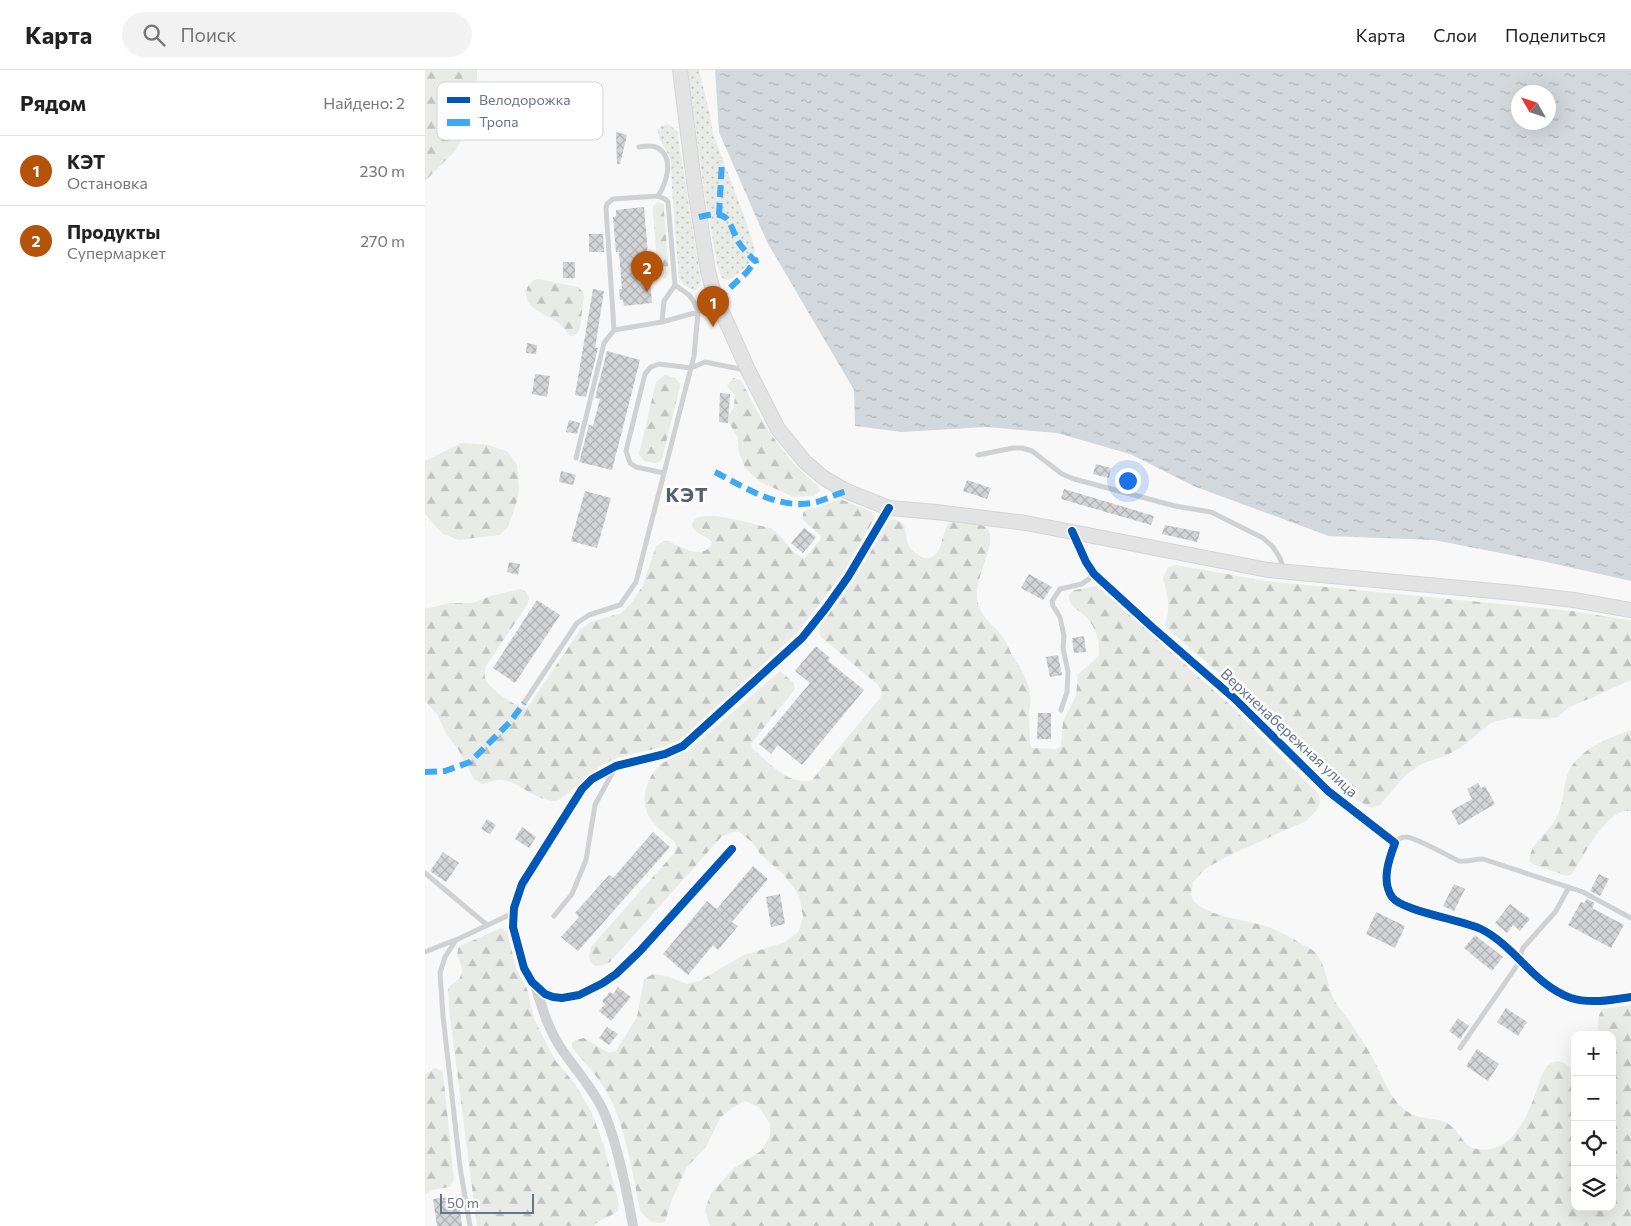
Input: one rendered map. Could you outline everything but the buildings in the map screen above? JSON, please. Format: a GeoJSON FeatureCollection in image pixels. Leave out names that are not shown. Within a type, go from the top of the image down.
{"type":"FeatureCollection","features":[{"type":"Feature","properties":{"kind":"main road"},"geometry":{"type":"LineString","coordinates":[[680,70],[695,190],[711,282],[717,300],[748,370],[778,429],[805,462],[824,478],[846,491],[889,508],[983,517],[1072,531],[1285,573],[1515,593],[1574,600],[1631,610]]}},
{"type":"Feature","properties":{"kind":"street"},"geometry":{"type":"LineString","coordinates":[[633,1226],[614,1143],[602,1109],[584,1078],[564,1053],[555,1038],[544,1015],[536,988],[528,976],[519,952],[513,927],[515,902],[522,884],[582,789],[593,779],[616,766],[665,754],[683,746],[802,638],[848,577],[889,508]]}},
{"type":"Feature","properties":{"kind":"street","name":"Верхненабережная улица"},"geometry":{"type":"LineString","coordinates":[[1072,531],[1083,556],[1095,574],[1235,699],[1329,791],[1395,843]]}},
{"type":"Feature","properties":{"kind":"street"},"geometry":{"type":"LineString","coordinates":[[1395,843],[1388,860],[1387,882],[1393,900],[1402,905],[1457,920],[1478,928],[1520,959],[1546,986],[1569,998],[1603,1001],[1631,997]]}},
{"type":"Feature","properties":{"kind":"street"},"geometry":{"type":"LineString","coordinates":[[536,988],[553,997],[562,998],[579,995],[603,983],[639,951],[732,849]]}},
{"type":"Feature","properties":{"kind":"lane"},"geometry":{"type":"LineString","coordinates":[[639,146],[658,148],[667,162],[666,179],[658,196]]}},
{"type":"Feature","properties":{"kind":"lane"},"geometry":{"type":"LineString","coordinates":[[576,458],[604,343],[614,330],[606,208],[607,204],[613,199],[658,196],[668,202],[675,285],[664,301],[662,322]]}},
{"type":"Feature","properties":{"kind":"lane"},"geometry":{"type":"LineString","coordinates":[[524,703],[577,623],[589,615],[620,605],[636,582],[694,356],[698,312],[689,296],[675,285]]}},
{"type":"Feature","properties":{"kind":"lane"},"geometry":{"type":"LineString","coordinates":[[614,330],[662,322],[698,312],[717,300]]}},
{"type":"Feature","properties":{"kind":"lane"},"geometry":{"type":"LineString","coordinates":[[664,473],[636,467],[630,463],[626,450],[645,374],[651,367],[659,364],[691,368],[705,362],[748,370]]}},
{"type":"Feature","properties":{"kind":"lane"},"geometry":{"type":"LineString","coordinates":[[978,455],[1022,448],[1032,451],[1057,470],[1074,479],[1175,506],[1211,512],[1263,538],[1273,547],[1280,558],[1285,573]]}},
{"type":"Feature","properties":{"kind":"lane"},"geometry":{"type":"LineString","coordinates":[[1061,710],[1067,692],[1068,672],[1060,617],[1052,601],[1060,588],[1082,584],[1095,574]]}},
{"type":"Feature","properties":{"kind":"lane"},"geometry":{"type":"LineString","coordinates":[[554,916],[572,894],[586,860],[595,805],[616,766]]}},
{"type":"Feature","properties":{"kind":"lane"},"geometry":{"type":"LineString","coordinates":[[1395,843],[1400,838],[1406,836],[1459,861],[1483,859],[1583,892],[1631,918]]}},
{"type":"Feature","properties":{"kind":"lane"},"geometry":{"type":"LineString","coordinates":[[425,873],[487,926]]}},
{"type":"Feature","properties":{"kind":"lane"},"geometry":{"type":"LineString","coordinates":[[1460,1048],[1520,959],[1523,948],[1556,911],[1569,887]]}},
{"type":"Feature","properties":{"kind":"lane"},"geometry":{"type":"LineString","coordinates":[[425,952],[456,940],[513,913]]}},
{"type":"Feature","properties":{"kind":"lane"},"geometry":{"type":"LineString","coordinates":[[456,940],[445,957],[440,973],[447,1053],[470,1226]]}},
{"type":"Feature","properties":{"kind":"green space"},"geometry":{"type":"Polygon","coordinates":[[[425,70],[477,70],[477,82],[437,82],[437,140],[462,140],[455,151],[425,181],[425,70]]]}},
{"type":"Feature","properties":{"kind":"green space"},"geometry":{"type":"Polygon","coordinates":[[[688,70],[699,70],[713,134],[755,249],[749,262],[741,271],[728,280],[722,278],[718,268],[704,191],[688,70]]]}},
{"type":"Feature","properties":{"kind":"green space"},"geometry":{"type":"Polygon","coordinates":[[[668,124],[677,131],[701,281],[698,289],[694,291],[683,284],[679,278],[671,159],[660,140],[657,129],[668,124]]]}},
{"type":"Feature","properties":{"kind":"green space"},"geometry":{"type":"Polygon","coordinates":[[[658,202],[664,205],[669,274],[665,279],[659,276],[658,273],[653,206],[658,202]]]}},
{"type":"Feature","properties":{"kind":"green space"},"geometry":{"type":"Polygon","coordinates":[[[538,279],[578,287],[583,292],[580,327],[574,336],[569,335],[560,324],[537,311],[528,302],[526,296],[528,287],[531,282],[538,279]]]}},
{"type":"Feature","properties":{"kind":"green space"},"geometry":{"type":"Polygon","coordinates":[[[665,375],[675,378],[680,386],[662,459],[654,463],[644,461],[639,454],[656,382],[665,375]]]}},
{"type":"Feature","properties":{"kind":"green space"},"geometry":{"type":"Polygon","coordinates":[[[733,378],[740,380],[743,384],[766,427],[784,452],[819,487],[820,491],[813,496],[793,497],[759,481],[745,468],[738,449],[738,438],[728,421],[734,407],[735,396],[727,386],[733,378]]]}},
{"type":"Feature","properties":{"kind":"green space"},"geometry":{"type":"Polygon","coordinates":[[[461,443],[489,445],[508,452],[517,465],[519,488],[517,501],[508,527],[499,535],[458,540],[442,533],[425,514],[425,461],[461,443]]]}},
{"type":"Feature","properties":{"kind":"green space"},"geometry":{"type":"Polygon","coordinates":[[[840,499],[872,512],[874,519],[843,573],[797,633],[680,740],[608,762],[557,801],[541,798],[504,780],[483,784],[474,779],[458,749],[447,735],[437,714],[425,701],[425,609],[449,603],[473,603],[491,596],[521,589],[526,592],[529,598],[527,605],[486,666],[485,678],[490,686],[500,694],[518,705],[528,707],[580,630],[591,622],[621,613],[632,602],[643,585],[656,546],[667,541],[690,551],[701,552],[711,546],[712,542],[710,540],[693,528],[692,525],[695,519],[703,516],[714,516],[770,528],[795,553],[805,558],[820,540],[821,536],[803,520],[803,513],[806,509],[820,507],[840,499]]]}},
{"type":"Feature","properties":{"kind":"green space"},"geometry":{"type":"Polygon","coordinates":[[[893,519],[903,524],[908,544],[912,550],[923,558],[935,555],[941,545],[947,526],[951,522],[959,521],[982,525],[990,533],[988,551],[978,583],[978,603],[985,617],[1005,640],[1023,672],[1029,688],[1030,743],[1032,748],[1056,749],[1061,746],[1063,721],[1076,696],[1078,674],[1099,656],[1099,646],[1094,628],[1085,616],[1073,606],[1069,599],[1069,595],[1074,590],[1097,586],[1231,706],[1319,795],[1320,803],[1317,810],[1306,821],[1230,855],[1206,868],[1193,882],[1191,895],[1193,900],[1212,912],[1280,932],[1315,952],[1324,968],[1335,1001],[1368,1050],[1393,1097],[1404,1109],[1416,1116],[1439,1120],[1450,1125],[1472,1148],[1489,1149],[1499,1146],[1508,1140],[1516,1132],[1528,1113],[1546,1068],[1556,1061],[1567,1065],[1571,1070],[1571,1211],[1616,1211],[1616,1031],[1599,1031],[1598,1021],[1603,1009],[1631,1005],[1631,1226],[710,1226],[705,1210],[711,1193],[734,1168],[761,1151],[770,1136],[770,1124],[760,1108],[745,1101],[732,1108],[720,1118],[706,1147],[687,1167],[672,1199],[665,1222],[653,1222],[645,1217],[640,1210],[626,1143],[613,1104],[600,1082],[572,1048],[572,1043],[575,1040],[584,1038],[609,1053],[616,1051],[637,1017],[644,979],[653,974],[666,976],[687,984],[699,981],[744,955],[785,942],[799,931],[803,916],[799,895],[783,874],[761,855],[752,842],[738,831],[722,836],[610,962],[595,966],[590,962],[591,947],[675,852],[675,842],[655,825],[647,812],[645,798],[648,783],[660,765],[688,751],[780,671],[794,683],[795,689],[751,746],[773,767],[788,777],[803,781],[812,780],[880,698],[882,692],[878,685],[820,636],[819,631],[821,625],[854,580],[889,521],[893,519]]]}},
{"type":"Feature","properties":{"kind":"green space"},"geometry":{"type":"Polygon","coordinates":[[[1176,565],[1266,581],[1572,611],[1628,620],[1631,621],[1631,680],[1568,708],[1558,717],[1545,719],[1509,718],[1491,723],[1460,748],[1447,755],[1421,764],[1404,777],[1380,805],[1370,808],[1347,793],[1241,692],[1168,629],[1165,625],[1168,613],[1168,599],[1163,578],[1168,567],[1176,565]]]}},
{"type":"Feature","properties":{"kind":"green space"},"geometry":{"type":"Polygon","coordinates":[[[1631,730],[1631,811],[1622,812],[1614,816],[1605,824],[1589,845],[1572,874],[1567,876],[1532,864],[1530,856],[1532,850],[1558,815],[1565,782],[1571,767],[1577,759],[1594,746],[1631,730]]]}},
{"type":"Feature","properties":{"kind":"green space"},"geometry":{"type":"Polygon","coordinates":[[[501,928],[507,932],[517,971],[527,989],[534,1019],[555,1060],[575,1084],[592,1113],[604,1146],[619,1205],[618,1211],[593,1226],[477,1226],[450,1017],[448,988],[458,980],[462,971],[457,956],[460,946],[501,928]]]}},
{"type":"Feature","properties":{"kind":"green space"},"geometry":{"type":"Polygon","coordinates":[[[434,1068],[439,1069],[443,1073],[454,1179],[450,1187],[431,1190],[425,1195],[425,1075],[434,1068]]]}},
{"type":"Feature","properties":{"kind":"water"},"geometry":{"type":"Polygon","coordinates":[[[715,70],[1631,70],[1631,581],[1434,540],[1329,536],[1196,487],[1130,454],[1057,433],[986,427],[902,432],[855,426],[854,390],[767,242],[719,132],[715,70]]]}},
{"type":"Feature","properties":{"kind":"marked path"},"geometry":{"type":"LineString","coordinates":[[719,215],[722,161]]}},
{"type":"Feature","properties":{"kind":"marked path"},"geometry":{"type":"LineString","coordinates":[[699,217],[713,214],[723,216],[729,223],[739,243],[750,256],[755,261],[764,258]]}},
{"type":"Feature","properties":{"kind":"marked path"},"geometry":{"type":"LineString","coordinates":[[717,300],[747,272],[755,261]]}},
{"type":"Feature","properties":{"kind":"marked path"},"geometry":{"type":"LineString","coordinates":[[715,472],[751,491],[777,501],[790,503],[817,502],[846,491]]}},
{"type":"Feature","properties":{"kind":"marked path"},"geometry":{"type":"LineString","coordinates":[[425,772],[445,771],[470,762],[510,722],[524,703]]}},
{"type":"Feature","properties":{"kind":"cycle path"},"geometry":{"type":"LineString","coordinates":[[732,849],[640,951],[616,974],[603,983],[579,995],[562,998],[545,994],[532,982],[524,968],[513,927],[514,908],[522,884],[582,789],[592,779],[616,766],[665,754],[683,746],[802,638],[848,577],[889,508]]}},
{"type":"Feature","properties":{"kind":"cycle path"},"geometry":{"type":"LineString","coordinates":[[1072,531],[1086,562],[1094,574],[1235,699],[1328,791],[1395,843],[1387,870],[1387,884],[1392,897],[1407,907],[1481,929],[1504,945],[1546,984],[1571,998],[1593,1001],[1631,997]]}},
{"type":"Feature","properties":{"kind":"place","name":"Продукты"},"geometry":{"type":"Point","coordinates":[647,292]}},
{"type":"Feature","properties":{"kind":"place","name":"КЭТ"},"geometry":{"type":"Point","coordinates":[713,327]}},
{"type":"Feature","properties":{"kind":"district","name":"КЭТ"},"geometry":{"type":"Point","coordinates":[687,495]}}]}
